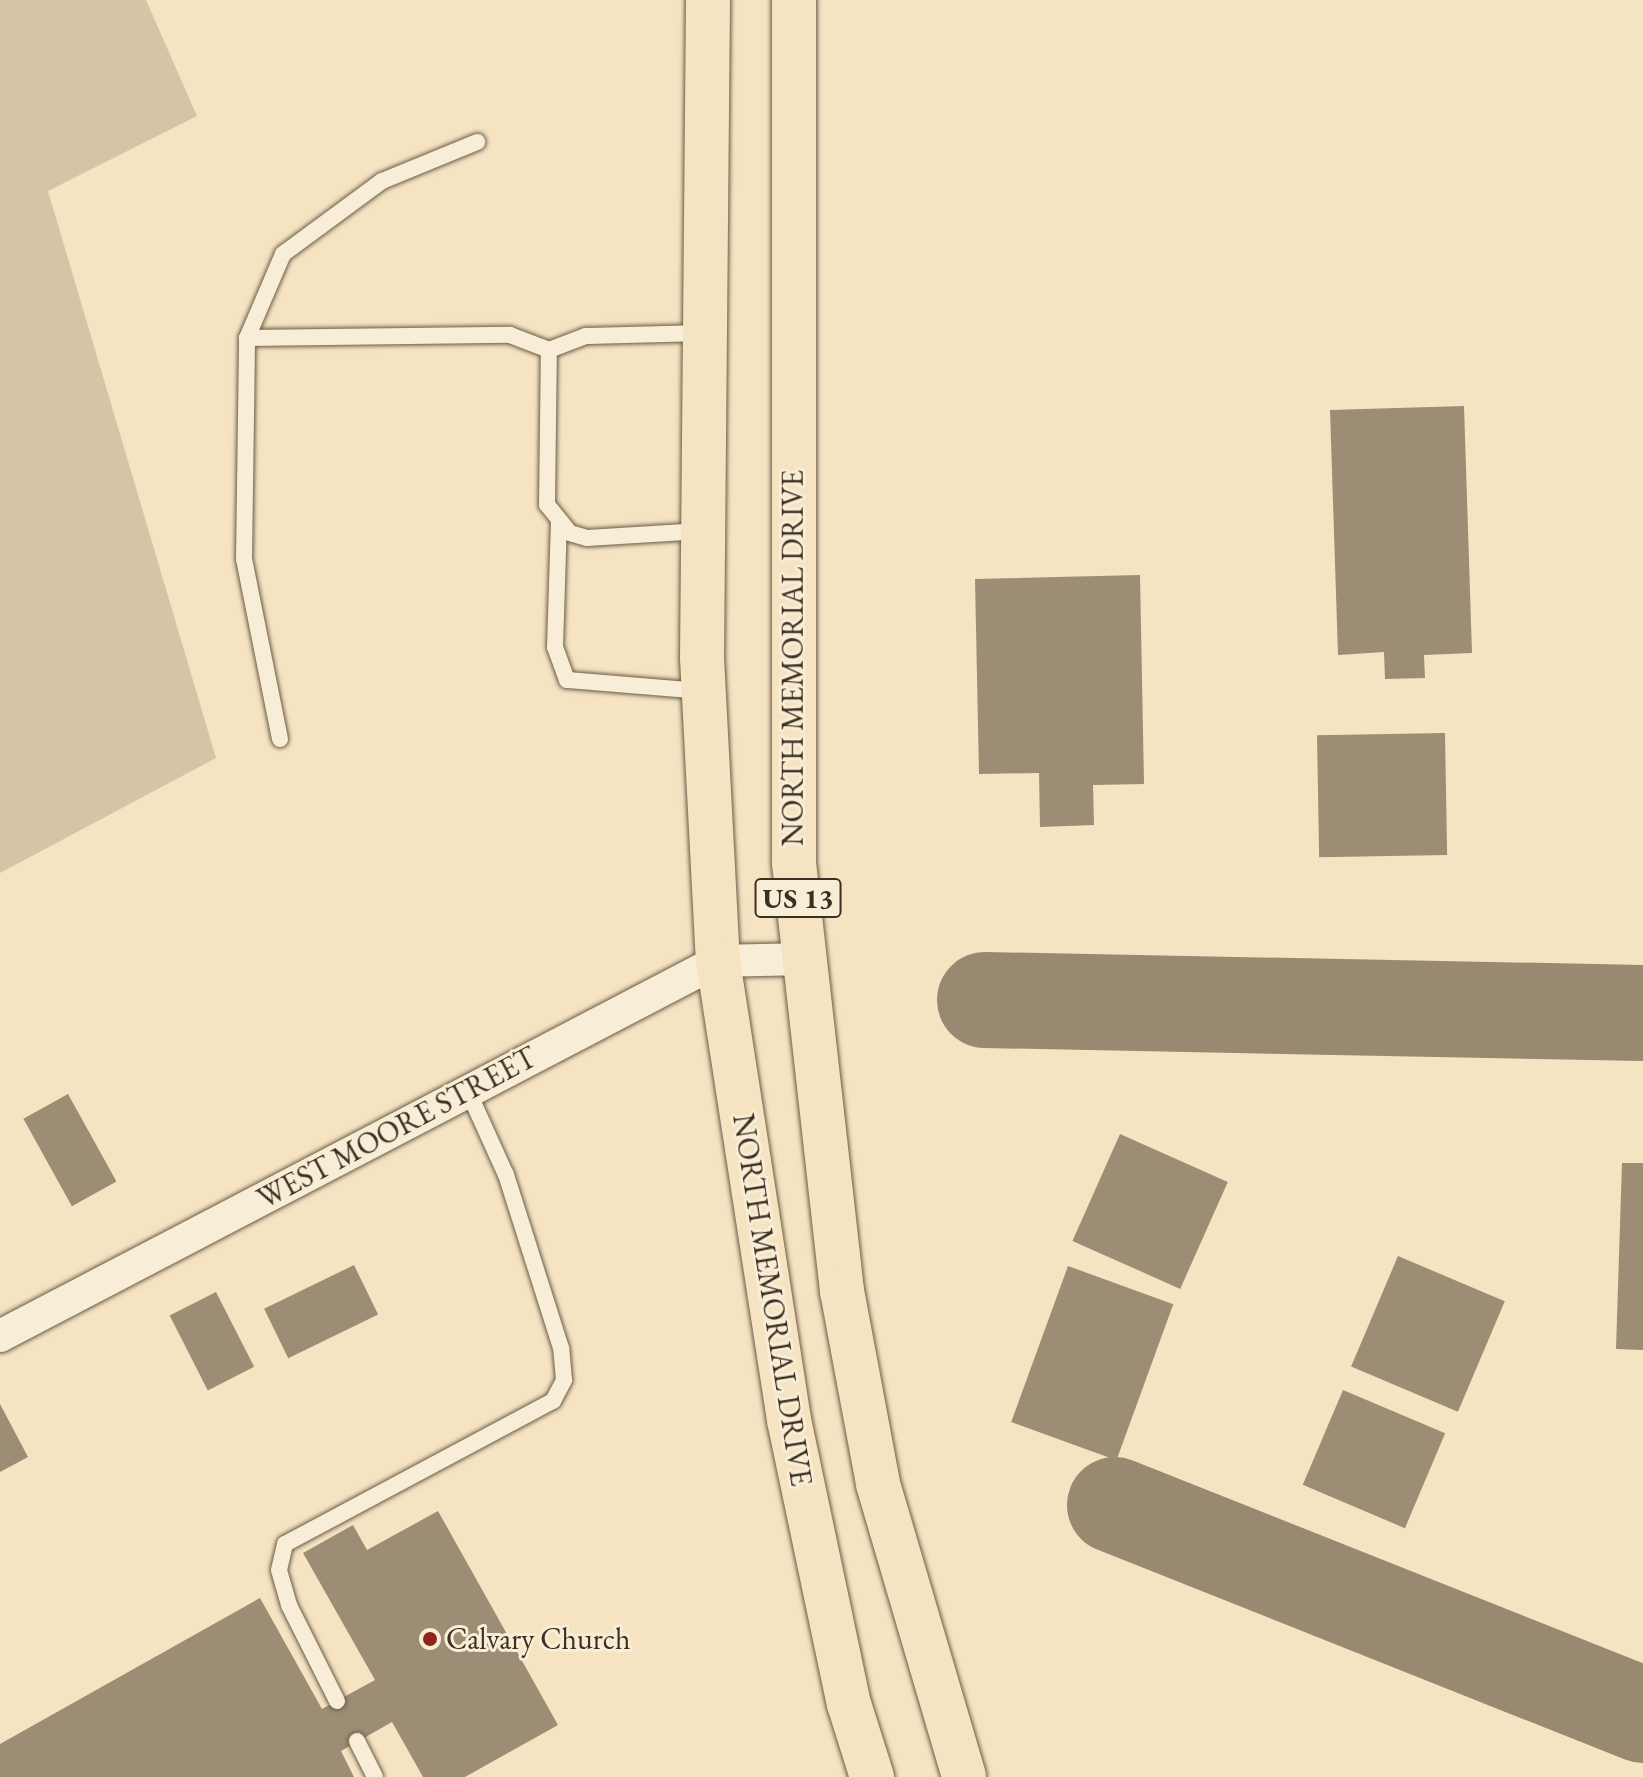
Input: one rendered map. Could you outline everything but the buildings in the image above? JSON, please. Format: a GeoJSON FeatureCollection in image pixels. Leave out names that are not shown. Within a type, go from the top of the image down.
{"type":"FeatureCollection","features":[{"type":"Feature","properties":{"kind":"main road","name":"NORTH MEMORIAL DRIVE"},"geometry":{"type":"LineString","coordinates":[[708,0],[703,691],[718,961],[789,1420],[849,1704],[872,1777]]}},
{"type":"Feature","properties":{"kind":"main road","name":"NORTH MEMORIAL DRIVE"},"geometry":{"type":"LineString","coordinates":[[794,0],[790,630],[794,863],[842,1291],[878,1484],[964,1777]]}},
{"type":"Feature","properties":{"kind":"street","name":"WEST MOORE STREET"},"geometry":{"type":"LineString","coordinates":[[0,1336],[718,961],[805,959]]}},
{"type":"Feature","properties":{"kind":"lane"},"geometry":{"type":"LineString","coordinates":[[280,739],[244,559],[247,338],[283,254],[382,181],[477,142]]}},
{"type":"Feature","properties":{"kind":"lane"},"geometry":{"type":"LineString","coordinates":[[247,338],[510,335],[549,350],[586,336],[705,333]]}},
{"type":"Feature","properties":{"kind":"lane"},"geometry":{"type":"LineString","coordinates":[[549,350],[547,505],[559,520],[587,538],[703,530]]}},
{"type":"Feature","properties":{"kind":"lane"},"geometry":{"type":"LineString","coordinates":[[559,520],[555,647],[567,680],[703,691]]}},
{"type":"Feature","properties":{"kind":"lane"},"geometry":{"type":"LineString","coordinates":[[337,1701],[289,1605],[279,1570],[285,1544],[553,1401],[564,1380],[561,1348],[506,1175],[468,1091]]}},
{"type":"Feature","properties":{"kind":"lane"},"geometry":{"type":"LineString","coordinates":[[357,1741],[375,1777]]}},
{"type":"Feature","properties":{"kind":"shaded area"},"geometry":{"type":"Polygon","coordinates":[[[0,0],[146,0],[197,116],[48,191],[216,758],[0,873],[0,0]]]}},
{"type":"Feature","properties":{"kind":"taxiway"},"geometry":{"type":"LineString","coordinates":[[985,1000],[1643,1013]]}},
{"type":"Feature","properties":{"kind":"taxiway"},"geometry":{"type":"LineString","coordinates":[[1115,1505],[1643,1715]]}},
{"type":"Feature","properties":{"kind":"place","name":"Calvary Church"},"geometry":{"type":"Point","coordinates":[430,1639]}}]}
